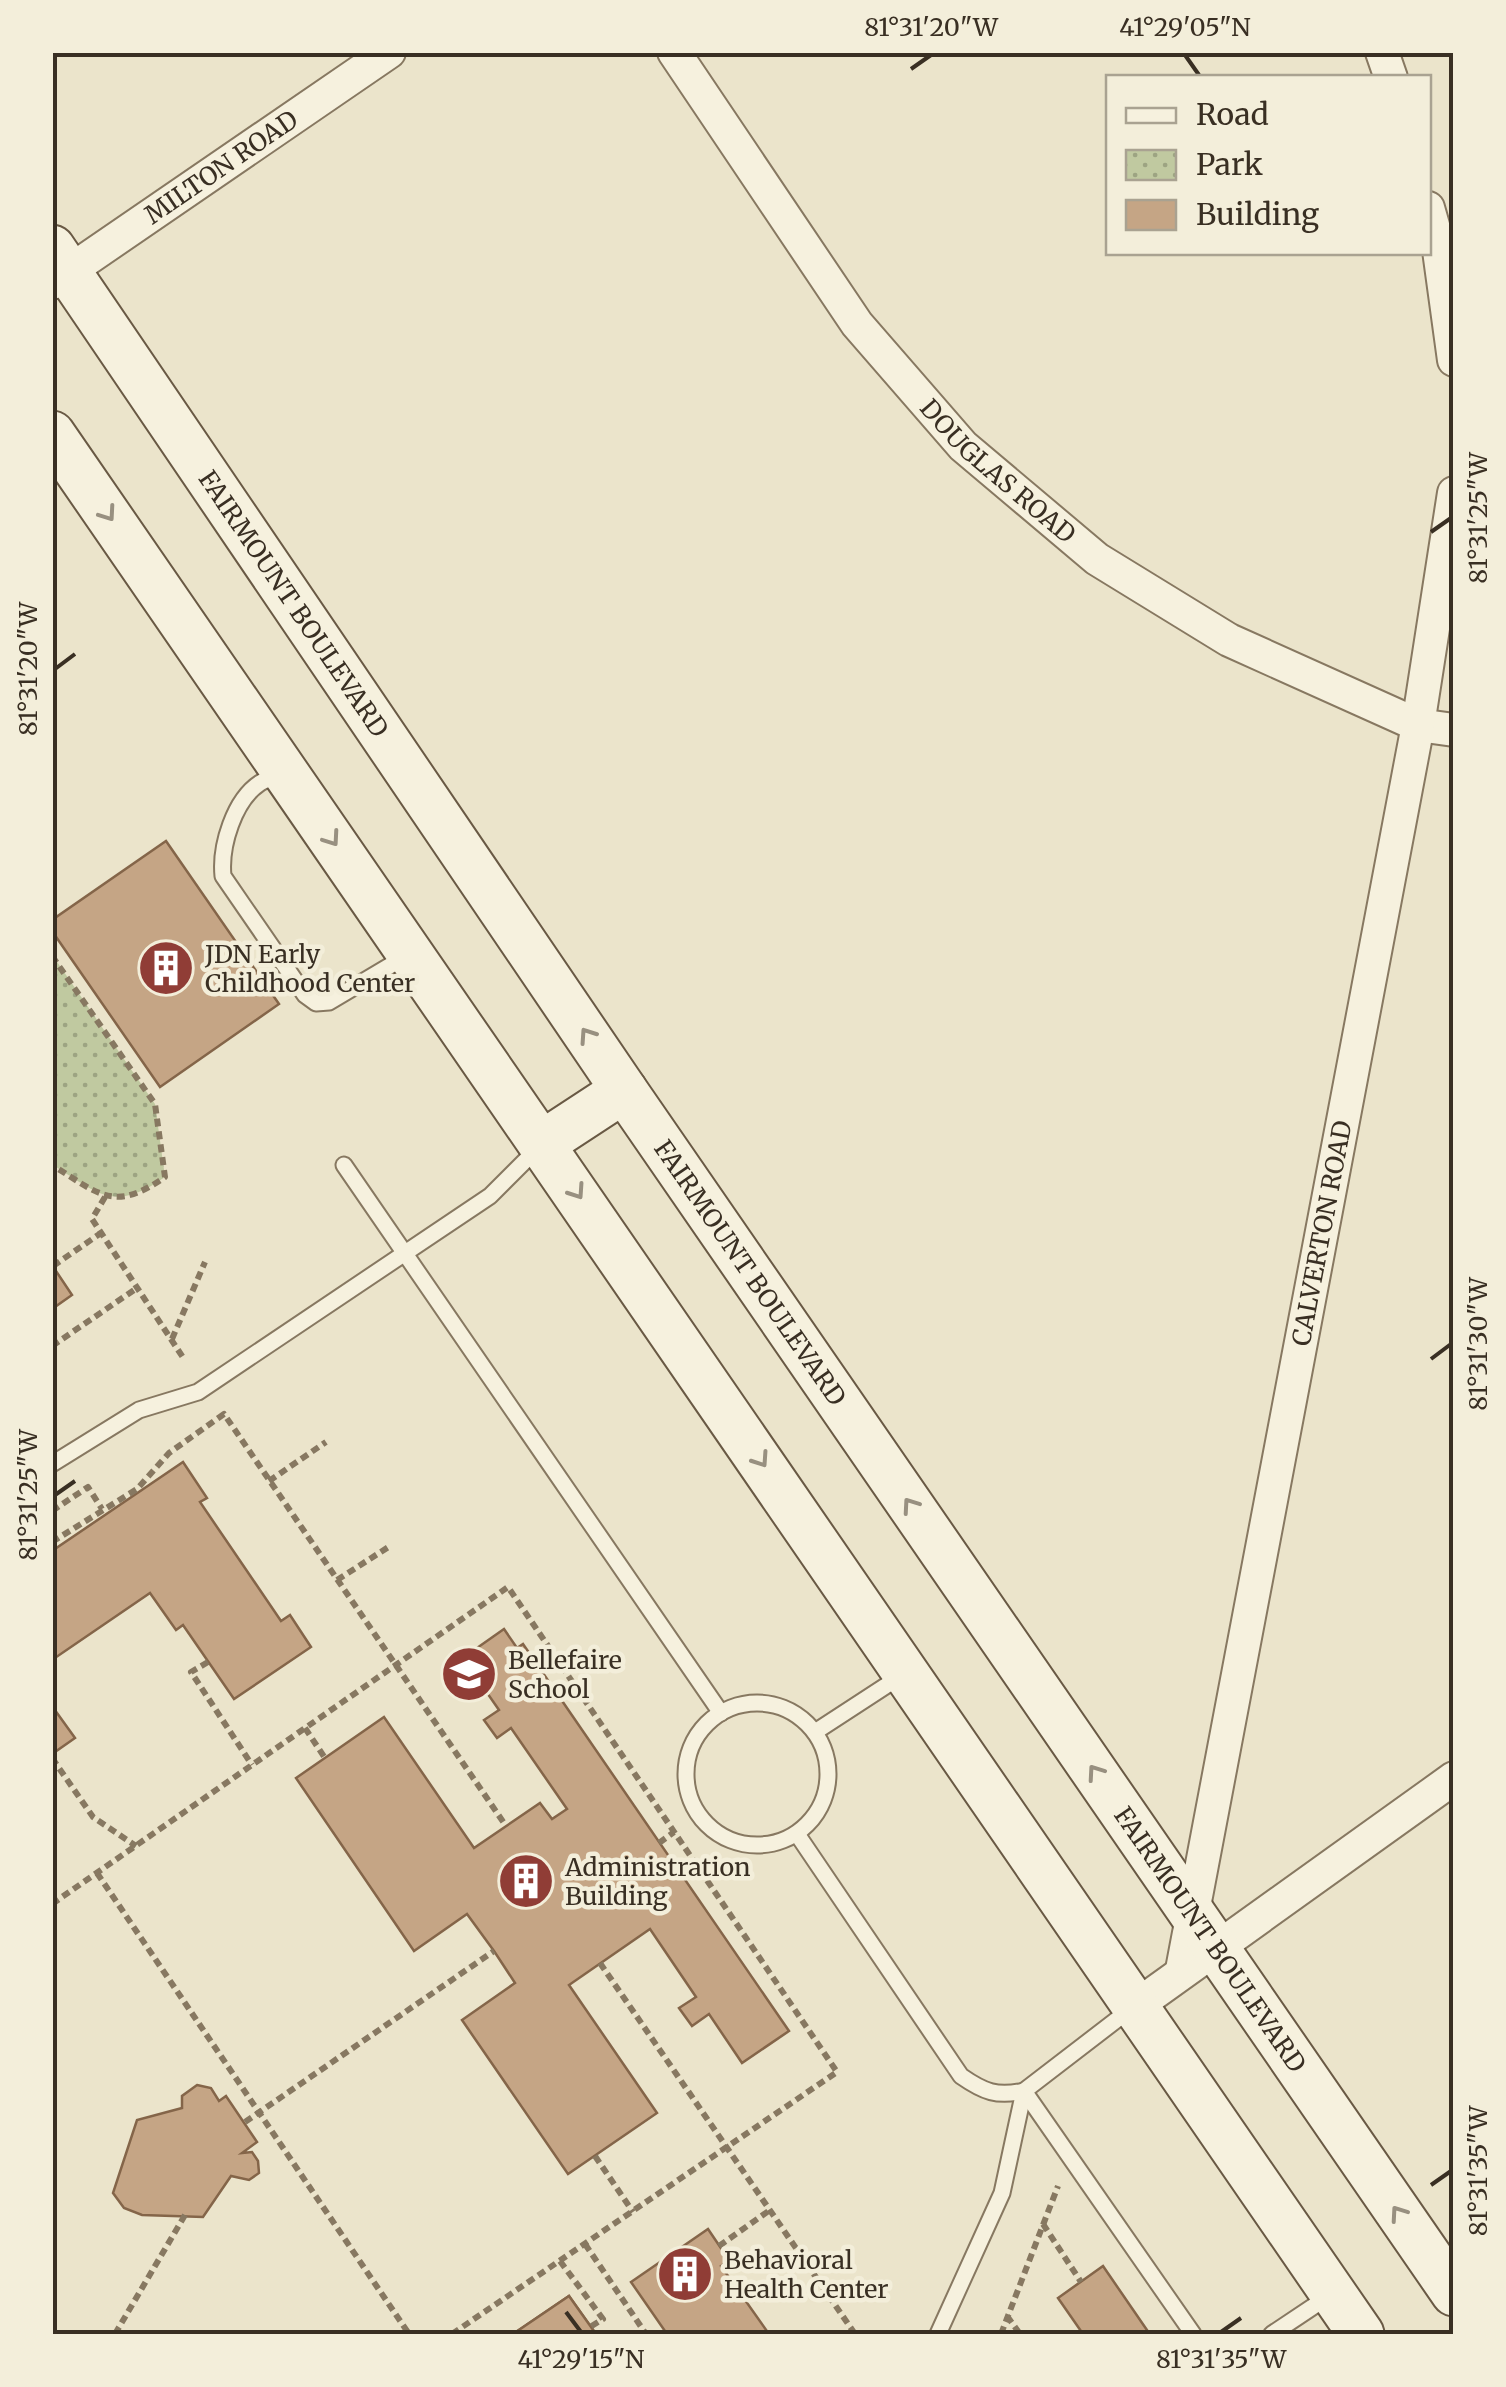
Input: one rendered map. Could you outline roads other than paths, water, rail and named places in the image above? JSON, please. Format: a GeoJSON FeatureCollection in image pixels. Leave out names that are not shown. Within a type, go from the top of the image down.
{"type":"FeatureCollection","features":[{"type":"Feature","properties":{"kind":"main road","name":"FAIRMOUNT BOULEVARD"},"geometry":{"type":"LineString","coordinates":[[58,268],[624,1090],[1197,1944],[1454,2293]]}},
{"type":"Feature","properties":{"kind":"main road"},"geometry":{"type":"LineString","coordinates":[[52,434],[1361,2334]]}},
{"type":"Feature","properties":{"kind":"main road"},"geometry":{"type":"LineString","coordinates":[[544,1143],[624,1090]]}},
{"type":"Feature","properties":{"kind":"street","name":"MILTON ROAD"},"geometry":{"type":"LineString","coordinates":[[58,268],[388,52]]}},
{"type":"Feature","properties":{"kind":"street","name":"DOUGLAS ROAD"},"geometry":{"type":"LineString","coordinates":[[674,52],[857,324],[963,446],[1097,559],[1229,640],[1418,725],[1454,730]]}},
{"type":"Feature","properties":{"kind":"street"},"geometry":{"type":"LineString","coordinates":[[1431,218],[1454,360]]}},
{"type":"Feature","properties":{"kind":"street","name":"CALVERTON ROAD"},"geometry":{"type":"LineString","coordinates":[[1197,1944],[1418,725],[1454,493]]}},
{"type":"Feature","properties":{"kind":"street"},"geometry":{"type":"LineString","coordinates":[[1136,2006],[1197,1944],[1454,1778]]}},
{"type":"Feature","properties":{"kind":"lane"},"geometry":{"type":"LineString","coordinates":[[286,774],[259,783],[237,811],[221,858],[223,876],[305,995],[316,1003],[329,1002],[412,952]]}},
{"type":"Feature","properties":{"kind":"lane"},"geometry":{"type":"LineString","coordinates":[[52,1464],[140,1410],[198,1392],[490,1196],[544,1143]]}},
{"type":"Feature","properties":{"kind":"lane"},"geometry":{"type":"LineString","coordinates":[[344,1165],[721,1713]]}},
{"type":"Feature","properties":{"kind":"lane"},"geometry":{"type":"LineString","coordinates":[[815,1732],[907,1672]]}},
{"type":"Feature","properties":{"kind":"lane"},"geometry":{"type":"LineString","coordinates":[[756,1702],[779,1706],[800,1716],[815,1732],[826,1753],[829,1776],[825,1798],[814,1818],[797,1834],[775,1844],[750,1846],[726,1839],[707,1825],[692,1806],[686,1782],[687,1757],[696,1734],[721,1713],[756,1702]]}},
{"type":"Feature","properties":{"kind":"lane"},"geometry":{"type":"LineString","coordinates":[[797,1834],[961,2076],[985,2093],[1004,2096],[1024,2091],[1136,2006]]}},
{"type":"Feature","properties":{"kind":"lane"},"geometry":{"type":"LineString","coordinates":[[938,2334],[1002,2193],[1024,2091]]}},
{"type":"Feature","properties":{"kind":"lane"},"geometry":{"type":"LineString","coordinates":[[1024,2091],[1193,2334]]}},
{"type":"Feature","properties":{"kind":"lane"},"geometry":{"type":"LineString","coordinates":[[1272,2334],[1332,2293]]}},
{"type":"Feature","properties":{"kind":"place","name":"JDN Early Childhood Center"},"geometry":{"type":"Point","coordinates":[166,968]}},
{"type":"Feature","properties":{"kind":"place","name":"Bellefaire School"},"geometry":{"type":"Point","coordinates":[469,1674]}},
{"type":"Feature","properties":{"kind":"place","name":"Administration Building"},"geometry":{"type":"Point","coordinates":[526,1881]}},
{"type":"Feature","properties":{"kind":"place","name":"Behavioral Health Center"},"geometry":{"type":"Point","coordinates":[685,2274]}}]}
